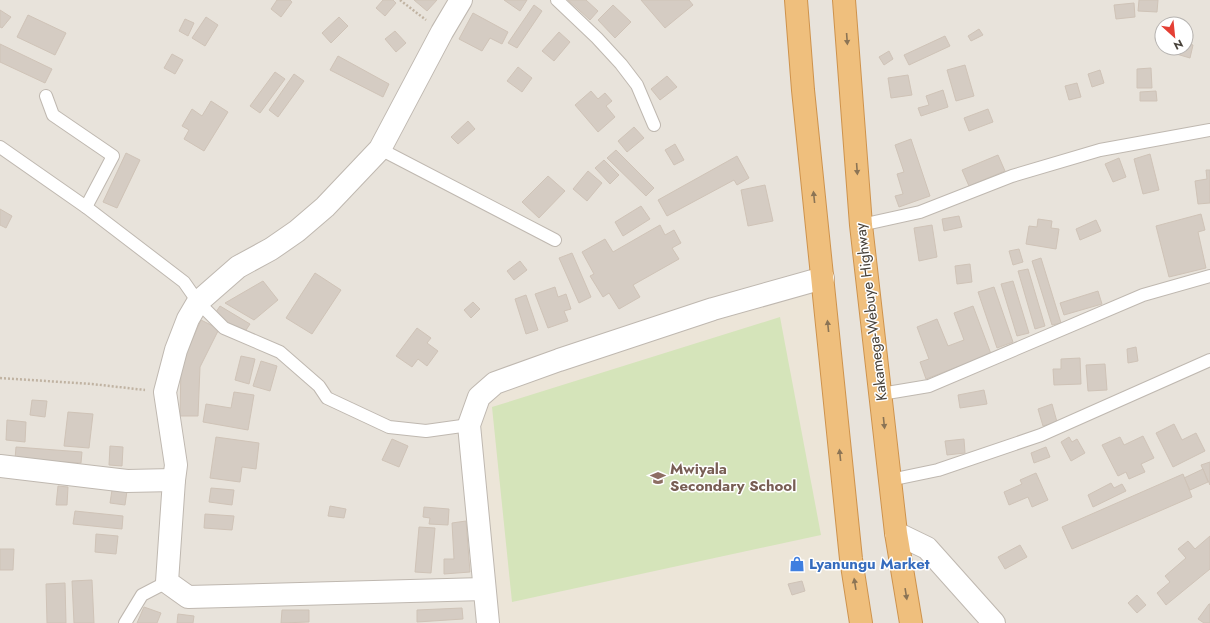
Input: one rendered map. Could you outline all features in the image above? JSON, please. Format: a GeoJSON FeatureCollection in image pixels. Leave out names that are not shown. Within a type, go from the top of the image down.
{"type":"FeatureCollection","features":[{"type":"Feature","properties":{"kind":"highway"},"geometry":{"type":"LineString","coordinates":[[796,0],[803,90],[851,559],[861,623]]}},
{"type":"Feature","properties":{"kind":"highway","name":"Kakamega-Webuye Highway"},"geometry":{"type":"LineString","coordinates":[[844,0],[861,225],[896,533],[911,623]]}},
{"type":"Feature","properties":{"kind":"street"},"geometry":{"type":"LineString","coordinates":[[461,0],[442,32],[380,149],[325,207],[297,231],[270,249],[238,267],[198,302],[188,319],[176,350],[165,392],[176,465],[167,582],[188,597],[484,589]]}},
{"type":"Feature","properties":{"kind":"street"},"geometry":{"type":"LineString","coordinates":[[488,623],[469,425],[479,397],[495,383],[559,360],[713,309],[823,278]]}},
{"type":"Feature","properties":{"kind":"street"},"geometry":{"type":"LineString","coordinates":[[0,466],[127,481],[174,480]]}},
{"type":"Feature","properties":{"kind":"street"},"geometry":{"type":"LineString","coordinates":[[896,533],[927,548],[994,623]]}},
{"type":"Feature","properties":{"kind":"lane"},"geometry":{"type":"LineString","coordinates":[[557,0],[621,64],[637,85],[654,125]]}},
{"type":"Feature","properties":{"kind":"lane"},"geometry":{"type":"LineString","coordinates":[[46,96],[53,115],[114,156],[86,207]]}},
{"type":"Feature","properties":{"kind":"lane"},"geometry":{"type":"LineString","coordinates":[[861,225],[920,212],[1012,176],[1100,150],[1210,130]]}},
{"type":"Feature","properties":{"kind":"lane"},"geometry":{"type":"LineString","coordinates":[[0,148],[86,207],[184,282],[198,302],[224,328],[280,352],[319,386],[327,398],[389,427],[426,430],[469,425]]}},
{"type":"Feature","properties":{"kind":"lane"},"geometry":{"type":"LineString","coordinates":[[380,149],[555,240]]}},
{"type":"Feature","properties":{"kind":"lane"},"geometry":{"type":"LineString","coordinates":[[881,394],[929,386],[1143,295],[1210,276]]}},
{"type":"Feature","properties":{"kind":"lane"},"geometry":{"type":"LineString","coordinates":[[890,480],[938,470],[1041,435],[1210,360]]}},
{"type":"Feature","properties":{"kind":"lane"},"geometry":{"type":"LineString","coordinates":[[125,623],[142,595],[167,582]]}},
{"type":"Feature","properties":{"kind":"path"},"geometry":{"type":"LineString","coordinates":[[400,0],[442,32]]}},
{"type":"Feature","properties":{"kind":"path"},"geometry":{"type":"LineString","coordinates":[[0,378],[92,384],[165,392]]}},
{"type":"Feature","properties":{"kind":"shaded area"},"geometry":{"type":"Polygon","coordinates":[[[0,0],[1210,0],[1210,623],[0,623],[0,0]]]}},
{"type":"Feature","properties":{"kind":"shaded area","name":"Mwiyala Secondary School"},"geometry":{"type":"Polygon","coordinates":[[[820,281],[857,623],[489,623],[474,414],[483,398],[820,281]]]}},
{"type":"Feature","properties":{"kind":"green space","name":"Mwiyala Secondary School"},"geometry":{"type":"Polygon","coordinates":[[[780,317],[821,535],[512,602],[492,407],[780,317]]]}},
{"type":"Feature","properties":{"kind":"building"},"geometry":{"type":"Polygon","coordinates":[[[277,0],[290,0],[292,2],[281,17],[271,9],[277,0]]]}},
{"type":"Feature","properties":{"kind":"building"},"geometry":{"type":"Polygon","coordinates":[[[383,0],[393,0],[396,3],[385,16],[376,8],[383,0]]]}},
{"type":"Feature","properties":{"kind":"building"},"geometry":{"type":"Polygon","coordinates":[[[414,0],[437,0],[427,11],[414,0]]]}},
{"type":"Feature","properties":{"kind":"building"},"geometry":{"type":"Polygon","coordinates":[[[504,0],[527,0],[520,11],[504,0]]]}},
{"type":"Feature","properties":{"kind":"building"},"geometry":{"type":"Polygon","coordinates":[[[568,0],[586,0],[598,11],[590,20],[568,0]]]}},
{"type":"Feature","properties":{"kind":"building"},"geometry":{"type":"Polygon","coordinates":[[[641,0],[689,0],[693,5],[665,28],[641,0]]]}},
{"type":"Feature","properties":{"kind":"building"},"geometry":{"type":"Polygon","coordinates":[[[1139,0],[1158,0],[1157,12],[1138,11],[1139,0]]]}},
{"type":"Feature","properties":{"kind":"building"},"geometry":{"type":"Polygon","coordinates":[[[1134,3],[1135,17],[1116,19],[1114,5],[1134,3]]]}},
{"type":"Feature","properties":{"kind":"building"},"geometry":{"type":"Polygon","coordinates":[[[534,5],[542,11],[517,48],[508,43],[534,5]]]}},
{"type":"Feature","properties":{"kind":"building"},"geometry":{"type":"Polygon","coordinates":[[[613,5],[631,22],[615,38],[598,20],[613,5]]]}},
{"type":"Feature","properties":{"kind":"building"},"geometry":{"type":"Polygon","coordinates":[[[0,10],[11,17],[2,28],[0,27],[0,10]]]}},
{"type":"Feature","properties":{"kind":"building"},"geometry":{"type":"Polygon","coordinates":[[[473,13],[508,32],[502,44],[490,38],[482,51],[459,39],[473,13]]]}},
{"type":"Feature","properties":{"kind":"building"},"geometry":{"type":"Polygon","coordinates":[[[28,15],[66,33],[55,55],[17,37],[28,15]]]}},
{"type":"Feature","properties":{"kind":"building"},"geometry":{"type":"Polygon","coordinates":[[[206,17],[218,25],[205,46],[192,38],[206,17]]]}},
{"type":"Feature","properties":{"kind":"building"},"geometry":{"type":"Polygon","coordinates":[[[339,17],[348,26],[331,43],[322,33],[339,17]]]}},
{"type":"Feature","properties":{"kind":"building"},"geometry":{"type":"Polygon","coordinates":[[[185,19],[194,23],[188,36],[179,31],[185,19]]]}},
{"type":"Feature","properties":{"kind":"building"},"geometry":{"type":"Polygon","coordinates":[[[979,29],[983,35],[971,41],[968,36],[979,29]]]}},
{"type":"Feature","properties":{"kind":"building"},"geometry":{"type":"Polygon","coordinates":[[[395,31],[406,43],[396,52],[385,39],[395,31]]]}},
{"type":"Feature","properties":{"kind":"building"},"geometry":{"type":"Polygon","coordinates":[[[559,32],[570,42],[554,61],[542,51],[559,32]]]}},
{"type":"Feature","properties":{"kind":"building"},"geometry":{"type":"Polygon","coordinates":[[[945,36],[950,46],[909,65],[904,55],[945,36]]]}},
{"type":"Feature","properties":{"kind":"building"},"geometry":{"type":"Polygon","coordinates":[[[0,44],[52,69],[45,83],[0,62],[0,44]]]}},
{"type":"Feature","properties":{"kind":"building"},"geometry":{"type":"Polygon","coordinates":[[[889,51],[893,59],[884,65],[879,57],[889,51]]]}},
{"type":"Feature","properties":{"kind":"building"},"geometry":{"type":"Polygon","coordinates":[[[172,54],[183,60],[175,74],[164,68],[172,54]]]}},
{"type":"Feature","properties":{"kind":"building"},"geometry":{"type":"Polygon","coordinates":[[[338,56],[389,84],[383,97],[330,70],[338,56]]]}},
{"type":"Feature","properties":{"kind":"building"},"geometry":{"type":"Polygon","coordinates":[[[965,65],[974,96],[956,101],[947,70],[965,65]]]}},
{"type":"Feature","properties":{"kind":"building"},"geometry":{"type":"Polygon","coordinates":[[[518,67],[532,78],[522,92],[507,81],[518,67]]]}},
{"type":"Feature","properties":{"kind":"building"},"geometry":{"type":"Polygon","coordinates":[[[1151,68],[1152,88],[1137,88],[1137,69],[1151,68]]]}},
{"type":"Feature","properties":{"kind":"building"},"geometry":{"type":"Polygon","coordinates":[[[1100,70],[1104,83],[1092,87],[1088,74],[1100,70]]]}},
{"type":"Feature","properties":{"kind":"building"},"geometry":{"type":"Polygon","coordinates":[[[275,72],[285,79],[260,113],[250,106],[275,72]]]}},
{"type":"Feature","properties":{"kind":"building"},"geometry":{"type":"Polygon","coordinates":[[[294,74],[304,81],[278,117],[269,110],[294,74]]]}},
{"type":"Feature","properties":{"kind":"building"},"geometry":{"type":"Polygon","coordinates":[[[908,75],[912,95],[891,98],[888,78],[908,75]]]}},
{"type":"Feature","properties":{"kind":"building"},"geometry":{"type":"Polygon","coordinates":[[[667,76],[677,87],[660,100],[651,89],[667,76]]]}},
{"type":"Feature","properties":{"kind":"building"},"geometry":{"type":"Polygon","coordinates":[[[1077,83],[1081,97],[1069,100],[1065,86],[1077,83]]]}},
{"type":"Feature","properties":{"kind":"building"},"geometry":{"type":"Polygon","coordinates":[[[943,90],[948,107],[921,116],[918,108],[929,105],[926,96],[943,90]]]}},
{"type":"Feature","properties":{"kind":"building"},"geometry":{"type":"Polygon","coordinates":[[[591,91],[598,99],[605,93],[612,101],[606,106],[615,117],[598,132],[575,105],[591,91]]]}},
{"type":"Feature","properties":{"kind":"building"},"geometry":{"type":"Polygon","coordinates":[[[1156,91],[1157,101],[1140,101],[1140,92],[1156,91]]]}},
{"type":"Feature","properties":{"kind":"building"},"geometry":{"type":"Polygon","coordinates":[[[211,101],[228,112],[204,151],[184,139],[189,130],[182,126],[192,109],[202,116],[211,101]]]}},
{"type":"Feature","properties":{"kind":"building"},"geometry":{"type":"Polygon","coordinates":[[[988,109],[993,122],[969,131],[964,118],[988,109]]]}},
{"type":"Feature","properties":{"kind":"building"},"geometry":{"type":"Polygon","coordinates":[[[468,121],[475,129],[458,144],[451,137],[468,121]]]}},
{"type":"Feature","properties":{"kind":"building"},"geometry":{"type":"Polygon","coordinates":[[[634,127],[644,138],[627,152],[618,141],[634,127]]]}},
{"type":"Feature","properties":{"kind":"building"},"geometry":{"type":"Polygon","coordinates":[[[911,139],[930,196],[899,207],[895,196],[903,194],[897,174],[904,172],[895,145],[911,139]]]}},
{"type":"Feature","properties":{"kind":"building"},"geometry":{"type":"Polygon","coordinates":[[[675,144],[684,160],[674,165],[665,150],[675,144]]]}},
{"type":"Feature","properties":{"kind":"building"},"geometry":{"type":"Polygon","coordinates":[[[616,150],[654,188],[646,196],[607,158],[616,150]]]}},
{"type":"Feature","properties":{"kind":"building"},"geometry":{"type":"Polygon","coordinates":[[[126,153],[140,160],[117,208],[103,202],[126,153]]]}},
{"type":"Feature","properties":{"kind":"building"},"geometry":{"type":"Polygon","coordinates":[[[1150,154],[1159,190],[1143,194],[1134,159],[1150,154]]]}},
{"type":"Feature","properties":{"kind":"building"},"geometry":{"type":"Polygon","coordinates":[[[998,155],[1005,171],[969,186],[962,170],[998,155]]]}},
{"type":"Feature","properties":{"kind":"building"},"geometry":{"type":"Polygon","coordinates":[[[737,156],[749,178],[737,185],[734,180],[667,216],[658,200],[737,156]]]}},
{"type":"Feature","properties":{"kind":"building"},"geometry":{"type":"Polygon","coordinates":[[[1119,158],[1126,177],[1113,182],[1105,164],[1119,158]]]}},
{"type":"Feature","properties":{"kind":"building"},"geometry":{"type":"Polygon","coordinates":[[[604,160],[619,175],[610,184],[595,168],[604,160]]]}},
{"type":"Feature","properties":{"kind":"building"},"geometry":{"type":"Polygon","coordinates":[[[1206,170],[1210,170],[1210,203],[1198,204],[1195,181],[1207,179],[1206,170]]]}},
{"type":"Feature","properties":{"kind":"building"},"geometry":{"type":"Polygon","coordinates":[[[588,171],[602,183],[587,201],[573,189],[588,171]]]}},
{"type":"Feature","properties":{"kind":"building"},"geometry":{"type":"Polygon","coordinates":[[[548,176],[565,191],[539,218],[522,202],[548,176]]]}},
{"type":"Feature","properties":{"kind":"building"},"geometry":{"type":"Polygon","coordinates":[[[765,185],[773,221],[748,226],[741,190],[765,185]]]}},
{"type":"Feature","properties":{"kind":"building"},"geometry":{"type":"Polygon","coordinates":[[[641,206],[650,219],[623,236],[615,222],[641,206]]]}},
{"type":"Feature","properties":{"kind":"building"},"geometry":{"type":"Polygon","coordinates":[[[0,209],[12,216],[6,228],[0,225],[0,209]]]}},
{"type":"Feature","properties":{"kind":"building"},"geometry":{"type":"Polygon","coordinates":[[[1201,214],[1205,230],[1198,232],[1206,268],[1169,277],[1156,226],[1201,214]]]}},
{"type":"Feature","properties":{"kind":"building"},"geometry":{"type":"Polygon","coordinates":[[[959,216],[962,227],[944,231],[942,219],[959,216]]]}},
{"type":"Feature","properties":{"kind":"building"},"geometry":{"type":"Polygon","coordinates":[[[1038,219],[1052,221],[1051,228],[1059,229],[1056,249],[1026,244],[1029,226],[1037,227],[1038,219]]]}},
{"type":"Feature","properties":{"kind":"building"},"geometry":{"type":"Polygon","coordinates":[[[1096,220],[1101,231],[1080,240],[1076,229],[1096,220]]]}},
{"type":"Feature","properties":{"kind":"building"},"geometry":{"type":"Polygon","coordinates":[[[660,225],[665,235],[674,230],[681,243],[672,248],[679,259],[633,285],[640,297],[619,309],[609,293],[603,297],[590,276],[594,274],[582,252],[605,239],[613,252],[660,225]]]}},
{"type":"Feature","properties":{"kind":"building"},"geometry":{"type":"Polygon","coordinates":[[[932,225],[937,257],[919,261],[914,228],[932,225]]]}},
{"type":"Feature","properties":{"kind":"building"},"geometry":{"type":"Polygon","coordinates":[[[1019,249],[1023,262],[1013,265],[1009,251],[1019,249]]]}},
{"type":"Feature","properties":{"kind":"building"},"geometry":{"type":"Polygon","coordinates":[[[572,253],[591,297],[579,303],[559,258],[572,253]]]}},
{"type":"Feature","properties":{"kind":"building"},"geometry":{"type":"Polygon","coordinates":[[[1041,258],[1061,323],[1052,325],[1032,261],[1041,258]]]}},
{"type":"Feature","properties":{"kind":"building"},"geometry":{"type":"Polygon","coordinates":[[[520,261],[527,270],[514,280],[507,271],[520,261]]]}},
{"type":"Feature","properties":{"kind":"building"},"geometry":{"type":"Polygon","coordinates":[[[970,264],[972,282],[957,284],[955,266],[970,264]]]}},
{"type":"Feature","properties":{"kind":"building"},"geometry":{"type":"Polygon","coordinates":[[[1028,269],[1045,326],[1035,329],[1018,271],[1028,269]]]}},
{"type":"Feature","properties":{"kind":"building"},"geometry":{"type":"Polygon","coordinates":[[[315,273],[341,290],[312,334],[286,318],[315,273]]]}},
{"type":"Feature","properties":{"kind":"building"},"geometry":{"type":"Polygon","coordinates":[[[263,281],[278,300],[254,320],[225,303],[263,281]]]}},
{"type":"Feature","properties":{"kind":"building"},"geometry":{"type":"Polygon","coordinates":[[[1013,281],[1029,333],[1017,336],[1001,284],[1013,281]]]}},
{"type":"Feature","properties":{"kind":"building"},"geometry":{"type":"Polygon","coordinates":[[[555,287],[558,297],[566,294],[571,309],[564,311],[568,321],[548,328],[535,294],[555,287]]]}},
{"type":"Feature","properties":{"kind":"building"},"geometry":{"type":"Polygon","coordinates":[[[994,287],[1013,342],[997,348],[978,292],[994,287]]]}},
{"type":"Feature","properties":{"kind":"building"},"geometry":{"type":"Polygon","coordinates":[[[1098,291],[1102,304],[1064,315],[1060,303],[1098,291]]]}},
{"type":"Feature","properties":{"kind":"building"},"geometry":{"type":"Polygon","coordinates":[[[526,295],[538,330],[526,334],[515,299],[526,295]]]}},
{"type":"Feature","properties":{"kind":"building"},"geometry":{"type":"Polygon","coordinates":[[[473,302],[480,309],[471,318],[464,310],[473,302]]]}},
{"type":"Feature","properties":{"kind":"building"},"geometry":{"type":"Polygon","coordinates":[[[220,306],[250,324],[244,333],[214,315],[220,306]]]}},
{"type":"Feature","properties":{"kind":"building"},"geometry":{"type":"Polygon","coordinates":[[[973,306],[991,354],[926,379],[920,362],[929,359],[917,327],[937,319],[948,346],[964,340],[954,313],[973,306]]]}},
{"type":"Feature","properties":{"kind":"building"},"geometry":{"type":"Polygon","coordinates":[[[201,320],[219,329],[200,367],[198,416],[180,416],[181,365],[201,320]]]}},
{"type":"Feature","properties":{"kind":"building"},"geometry":{"type":"Polygon","coordinates":[[[417,328],[431,338],[427,343],[438,351],[427,366],[418,359],[412,367],[396,356],[417,328]]]}},
{"type":"Feature","properties":{"kind":"building"},"geometry":{"type":"Polygon","coordinates":[[[1136,347],[1138,361],[1128,363],[1127,349],[1136,347]]]}},
{"type":"Feature","properties":{"kind":"building"},"geometry":{"type":"Polygon","coordinates":[[[241,356],[255,359],[249,384],[235,380],[241,356]]]}},
{"type":"Feature","properties":{"kind":"building"},"geometry":{"type":"Polygon","coordinates":[[[1080,358],[1081,384],[1054,385],[1053,369],[1061,369],[1061,359],[1080,358]]]}},
{"type":"Feature","properties":{"kind":"building"},"geometry":{"type":"Polygon","coordinates":[[[261,361],[277,366],[270,391],[253,386],[261,361]]]}},
{"type":"Feature","properties":{"kind":"building"},"geometry":{"type":"Polygon","coordinates":[[[1105,364],[1107,390],[1088,391],[1086,365],[1105,364]]]}},
{"type":"Feature","properties":{"kind":"building"},"geometry":{"type":"Polygon","coordinates":[[[984,390],[987,404],[960,408],[958,395],[984,390]]]}},
{"type":"Feature","properties":{"kind":"building"},"geometry":{"type":"Polygon","coordinates":[[[234,392],[254,395],[248,430],[203,422],[206,404],[231,408],[234,392]]]}},
{"type":"Feature","properties":{"kind":"building"},"geometry":{"type":"Polygon","coordinates":[[[32,400],[47,401],[45,417],[30,415],[32,400]]]}},
{"type":"Feature","properties":{"kind":"building"},"geometry":{"type":"Polygon","coordinates":[[[1052,404],[1057,422],[1043,426],[1038,409],[1052,404]]]}},
{"type":"Feature","properties":{"kind":"building"},"geometry":{"type":"Polygon","coordinates":[[[68,412],[93,414],[89,448],[64,446],[68,412]]]}},
{"type":"Feature","properties":{"kind":"building"},"geometry":{"type":"Polygon","coordinates":[[[7,420],[26,422],[25,442],[6,440],[7,420]]]}},
{"type":"Feature","properties":{"kind":"building"},"geometry":{"type":"Polygon","coordinates":[[[1174,424],[1182,440],[1196,433],[1205,451],[1173,467],[1156,433],[1174,424]]]}},
{"type":"Feature","properties":{"kind":"building"},"geometry":{"type":"Polygon","coordinates":[[[1143,436],[1154,458],[1141,464],[1145,472],[1129,479],[1126,472],[1118,476],[1102,445],[1120,437],[1124,445],[1143,436]]]}},
{"type":"Feature","properties":{"kind":"building"},"geometry":{"type":"Polygon","coordinates":[[[216,437],[259,443],[256,469],[242,467],[240,482],[210,478],[216,437]]]}},
{"type":"Feature","properties":{"kind":"building"},"geometry":{"type":"Polygon","coordinates":[[[1069,437],[1072,442],[1077,439],[1085,453],[1071,461],[1061,442],[1069,437]]]}},
{"type":"Feature","properties":{"kind":"building"},"geometry":{"type":"Polygon","coordinates":[[[392,439],[408,446],[399,467],[382,460],[392,439]]]}},
{"type":"Feature","properties":{"kind":"building"},"geometry":{"type":"Polygon","coordinates":[[[964,439],[965,453],[947,455],[945,441],[964,439]]]}},
{"type":"Feature","properties":{"kind":"building"},"geometry":{"type":"Polygon","coordinates":[[[110,446],[123,447],[122,466],[109,465],[110,446]]]}},
{"type":"Feature","properties":{"kind":"building"},"geometry":{"type":"Polygon","coordinates":[[[16,447],[82,452],[81,463],[15,459],[16,447]]]}},
{"type":"Feature","properties":{"kind":"building"},"geometry":{"type":"Polygon","coordinates":[[[1046,447],[1050,457],[1034,463],[1031,453],[1046,447]]]}},
{"type":"Feature","properties":{"kind":"building"},"geometry":{"type":"Polygon","coordinates":[[[1210,462],[1210,485],[1201,465],[1210,462]]]}},
{"type":"Feature","properties":{"kind":"building"},"geometry":{"type":"Polygon","coordinates":[[[1203,469],[1208,482],[1190,490],[1184,478],[1203,469]]]}},
{"type":"Feature","properties":{"kind":"building"},"geometry":{"type":"Polygon","coordinates":[[[1036,473],[1048,500],[1032,507],[1028,497],[1009,505],[1004,492],[1022,484],[1020,480],[1036,473]]]}},
{"type":"Feature","properties":{"kind":"building"},"geometry":{"type":"Polygon","coordinates":[[[1183,474],[1192,497],[1072,549],[1062,527],[1183,474]]]}},
{"type":"Feature","properties":{"kind":"building"},"geometry":{"type":"Polygon","coordinates":[[[1111,483],[1114,488],[1122,484],[1126,491],[1093,507],[1088,495],[1111,483]]]}},
{"type":"Feature","properties":{"kind":"building"},"geometry":{"type":"Polygon","coordinates":[[[58,486],[68,487],[67,505],[56,505],[58,486]]]}},
{"type":"Feature","properties":{"kind":"building"},"geometry":{"type":"Polygon","coordinates":[[[211,488],[234,490],[232,505],[209,502],[211,488]]]}},
{"type":"Feature","properties":{"kind":"building"},"geometry":{"type":"Polygon","coordinates":[[[112,490],[127,491],[125,505],[110,503],[112,490]]]}},
{"type":"Feature","properties":{"kind":"building"},"geometry":{"type":"Polygon","coordinates":[[[330,506],[346,509],[344,518],[328,516],[330,506]]]}},
{"type":"Feature","properties":{"kind":"building"},"geometry":{"type":"Polygon","coordinates":[[[424,507],[449,509],[448,525],[429,524],[430,518],[423,517],[424,507]]]}},
{"type":"Feature","properties":{"kind":"building"},"geometry":{"type":"Polygon","coordinates":[[[75,511],[123,516],[122,529],[73,524],[75,511]]]}},
{"type":"Feature","properties":{"kind":"building"},"geometry":{"type":"Polygon","coordinates":[[[205,514],[234,516],[232,530],[204,528],[205,514]]]}},
{"type":"Feature","properties":{"kind":"building"},"geometry":{"type":"Polygon","coordinates":[[[466,521],[470,572],[444,574],[444,559],[454,559],[452,523],[466,521]]]}},
{"type":"Feature","properties":{"kind":"building"},"geometry":{"type":"Polygon","coordinates":[[[419,527],[435,528],[431,573],[415,572],[419,527]]]}},
{"type":"Feature","properties":{"kind":"building"},"geometry":{"type":"Polygon","coordinates":[[[96,534],[118,536],[116,554],[95,552],[96,534]]]}},
{"type":"Feature","properties":{"kind":"building"},"geometry":{"type":"Polygon","coordinates":[[[1210,536],[1210,569],[1166,605],[1157,593],[1170,582],[1165,576],[1186,558],[1178,549],[1188,541],[1195,549],[1210,536]]]}},
{"type":"Feature","properties":{"kind":"building"},"geometry":{"type":"Polygon","coordinates":[[[1020,545],[1027,557],[1005,569],[998,557],[1020,545]]]}},
{"type":"Feature","properties":{"kind":"building"},"geometry":{"type":"Polygon","coordinates":[[[0,549],[14,549],[13,570],[0,570],[0,549]]]}},
{"type":"Feature","properties":{"kind":"building"},"geometry":{"type":"Polygon","coordinates":[[[92,580],[94,623],[74,623],[72,581],[92,580]]]}},
{"type":"Feature","properties":{"kind":"building"},"geometry":{"type":"Polygon","coordinates":[[[802,581],[805,591],[792,595],[788,584],[802,581]]]}},
{"type":"Feature","properties":{"kind":"building"},"geometry":{"type":"Polygon","coordinates":[[[65,583],[66,623],[47,623],[46,584],[65,583]]]}},
{"type":"Feature","properties":{"kind":"building"},"geometry":{"type":"Polygon","coordinates":[[[1137,595],[1146,605],[1137,613],[1128,603],[1137,595]]]}},
{"type":"Feature","properties":{"kind":"building"},"geometry":{"type":"Polygon","coordinates":[[[1209,604],[1210,623],[1204,623],[1198,619],[1209,604]]]}},
{"type":"Feature","properties":{"kind":"building"},"geometry":{"type":"Polygon","coordinates":[[[144,607],[161,613],[157,623],[137,623],[144,607]]]}},
{"type":"Feature","properties":{"kind":"building"},"geometry":{"type":"Polygon","coordinates":[[[462,608],[463,619],[417,622],[417,610],[462,608]]]}},
{"type":"Feature","properties":{"kind":"building"},"geometry":{"type":"Polygon","coordinates":[[[282,610],[309,610],[309,622],[281,623],[282,610]]]}},
{"type":"Feature","properties":{"kind":"building"},"geometry":{"type":"Polygon","coordinates":[[[178,614],[194,616],[193,623],[177,623],[178,614]]]}},
{"type":"Feature","properties":{"kind":"place","name":"Mwiyala Secondary School"},"geometry":{"type":"Point","coordinates":[658,478]}},
{"type":"Feature","properties":{"kind":"place","name":"Lyanungu Market"},"geometry":{"type":"Point","coordinates":[797,564]}}]}
